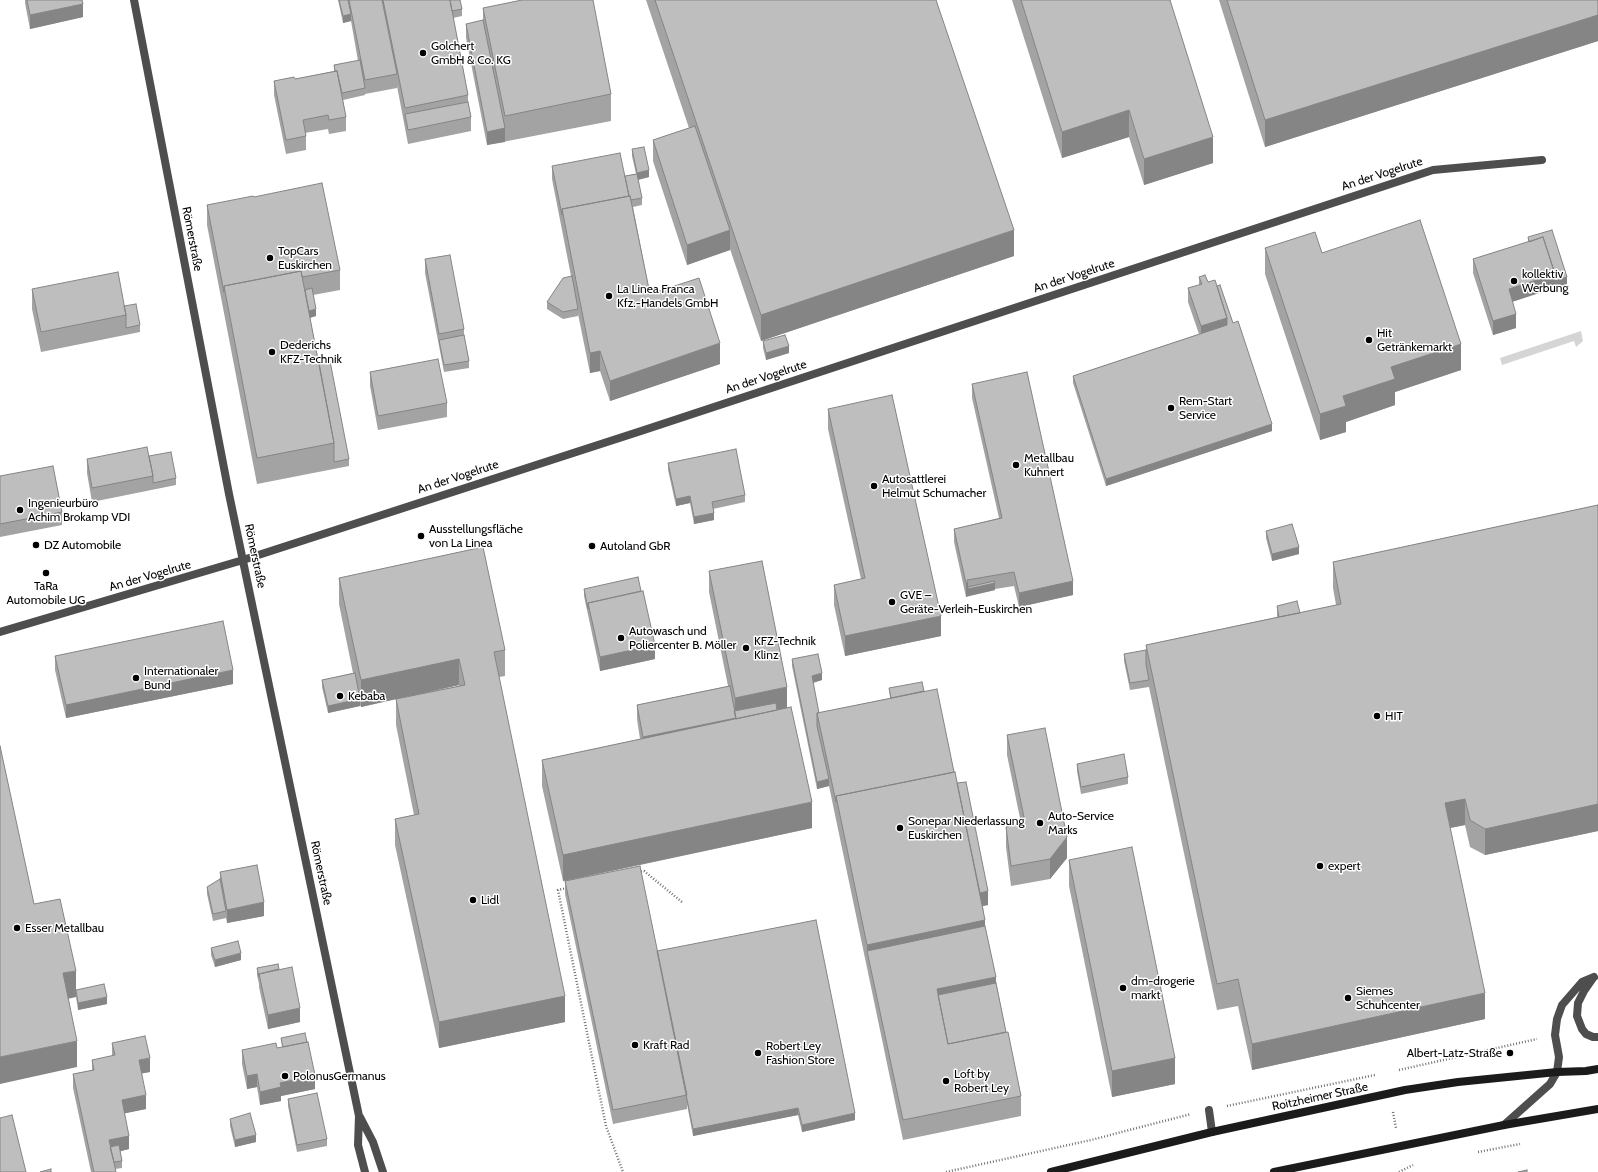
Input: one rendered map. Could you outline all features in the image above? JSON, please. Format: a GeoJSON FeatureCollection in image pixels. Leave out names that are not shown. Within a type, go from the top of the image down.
{"type":"FeatureCollection","features":[{"type":"Feature","properties":{"kind":"street","name":"Römerstraße"},"geometry":{"type":"LineString","coordinates":[[134,0],[229,494],[360,1116],[373,1142],[383,1172]]}},
{"type":"Feature","properties":{"kind":"street","name":"An der Vogelrute"},"geometry":{"type":"LineString","coordinates":[[0,632],[243,560],[641,431],[1433,170],[1542,160]]}},
{"type":"Feature","properties":{"kind":"street"},"geometry":{"type":"LineString","coordinates":[[1504,1125],[1550,1084],[1557,1072],[1559,1057],[1555,1035],[1556,1019],[1562,1005],[1582,982],[1594,977],[1578,1003],[1577,1016],[1582,1029],[1586,1034],[1593,1037],[1598,1037]]}},
{"type":"Feature","properties":{"kind":"street","name":"Roitzheimer Straße"},"geometry":{"type":"LineString","coordinates":[[1051,1172],[1212,1132],[1389,1094],[1458,1082],[1598,1069]]}},
{"type":"Feature","properties":{"kind":"street"},"geometry":{"type":"LineString","coordinates":[[1274,1172],[1504,1125],[1598,1109]]}},
{"type":"Feature","properties":{"kind":"street"},"geometry":{"type":"LineString","coordinates":[[1209,1110],[1212,1132]]}},
{"type":"Feature","properties":{"kind":"street","name":"Römerstraße"},"geometry":{"type":"LineString","coordinates":[[360,1116],[358,1145],[365,1172]]}},
{"type":"Feature","properties":{"kind":"street"},"geometry":{"type":"LineString","coordinates":[[1075,1172],[1084,1165]]}},
{"type":"Feature","properties":{"kind":"path"},"geometry":{"type":"LineString","coordinates":[[637,872],[644,870],[682,902]]}},
{"type":"Feature","properties":{"kind":"path"},"geometry":{"type":"LineString","coordinates":[[572,887],[558,890],[606,1126],[624,1172]]}},
{"type":"Feature","properties":{"kind":"path"},"geometry":{"type":"LineString","coordinates":[[1250,1101],[1539,1039]]}},
{"type":"Feature","properties":{"kind":"path"},"geometry":{"type":"LineString","coordinates":[[1385,1073],[1400,1146]]}},
{"type":"Feature","properties":{"kind":"path"},"geometry":{"type":"LineString","coordinates":[[946,1172],[1090,1140],[1194,1113]]}},
{"type":"Feature","properties":{"kind":"path"},"geometry":{"type":"LineString","coordinates":[[1476,1152],[1523,1143]]}},
{"type":"Feature","properties":{"kind":"path"},"geometry":{"type":"LineString","coordinates":[[1399,1172],[1414,1164]]}},
{"type":"Feature","properties":{"kind":"shaded area"},"geometry":{"type":"Polygon","coordinates":[[[1581,331],[1583,341],[1576,347],[1574,341],[1502,365],[1500,358],[1581,331]]]}},
{"type":"Feature","properties":{"kind":"building"},"geometry":{"type":"Polygon","coordinates":[[[27,0],[82,0],[83,4],[30,15],[27,0]]]}},
{"type":"Feature","properties":{"kind":"building"},"geometry":{"type":"Polygon","coordinates":[[[339,0],[348,0],[351,14],[343,16],[339,0]]]}},
{"type":"Feature","properties":{"kind":"building"},"geometry":{"type":"Polygon","coordinates":[[[349,0],[382,0],[397,74],[365,80],[349,0]]]}},
{"type":"Feature","properties":{"kind":"building","name":"Golchert GmbH & Co. KG"},"geometry":{"type":"Polygon","coordinates":[[[383,0],[450,0],[468,95],[405,108],[383,0]]]}},
{"type":"Feature","properties":{"kind":"building"},"geometry":{"type":"Polygon","coordinates":[[[450,0],[460,0],[462,9],[452,11],[450,0]]]}},
{"type":"Feature","properties":{"kind":"building"},"geometry":{"type":"Polygon","coordinates":[[[522,0],[593,0],[611,94],[505,116],[483,8],[522,0]]]}},
{"type":"Feature","properties":{"kind":"building"},"geometry":{"type":"Polygon","coordinates":[[[655,0],[936,0],[1014,230],[761,315],[655,0]]]}},
{"type":"Feature","properties":{"kind":"building"},"geometry":{"type":"Polygon","coordinates":[[[1021,0],[1170,0],[1213,137],[1144,159],[1129,110],[1062,132],[1021,0]]]}},
{"type":"Feature","properties":{"kind":"building"},"geometry":{"type":"Polygon","coordinates":[[[1227,0],[1598,0],[1598,15],[1265,120],[1227,0]]]}},
{"type":"Feature","properties":{"kind":"building"},"geometry":{"type":"Polygon","coordinates":[[[483,20],[505,128],[487,132],[466,24],[483,20]]]}},
{"type":"Feature","properties":{"kind":"building"},"geometry":{"type":"Polygon","coordinates":[[[360,60],[365,88],[342,93],[337,71],[335,71],[334,65],[360,60]]]}},
{"type":"Feature","properties":{"kind":"building"},"geometry":{"type":"Polygon","coordinates":[[[337,71],[346,117],[329,120],[328,115],[303,120],[306,136],[286,140],[274,81],[294,77],[295,79],[337,71]]]}},
{"type":"Feature","properties":{"kind":"building"},"geometry":{"type":"Polygon","coordinates":[[[468,102],[471,117],[408,130],[405,114],[468,102]]]}},
{"type":"Feature","properties":{"kind":"building"},"geometry":{"type":"Polygon","coordinates":[[[695,126],[730,230],[687,245],[653,140],[695,126]]]}},
{"type":"Feature","properties":{"kind":"building"},"geometry":{"type":"Polygon","coordinates":[[[644,147],[649,170],[637,173],[632,149],[644,147]]]}},
{"type":"Feature","properties":{"kind":"building"},"geometry":{"type":"Polygon","coordinates":[[[620,153],[629,196],[562,209],[562,215],[552,166],[620,153]]]}},
{"type":"Feature","properties":{"kind":"building"},"geometry":{"type":"Polygon","coordinates":[[[637,174],[642,198],[631,200],[625,176],[637,174]]]}},
{"type":"Feature","properties":{"kind":"building"},"geometry":{"type":"Polygon","coordinates":[[[322,183],[340,270],[302,277],[301,271],[224,286],[224,292],[207,205],[322,183]]]}},
{"type":"Feature","properties":{"kind":"building"},"geometry":{"type":"Polygon","coordinates":[[[630,196],[650,294],[699,278],[720,343],[610,381],[600,351],[590,353],[562,209],[630,196]]]}},
{"type":"Feature","properties":{"kind":"building","name":"Hit Getränkemarkt"},"geometry":{"type":"Polygon","coordinates":[[[1420,220],[1461,344],[1391,367],[1395,379],[1343,396],[1346,406],[1320,414],[1265,248],[1315,232],[1322,253],[1420,220]]]}},
{"type":"Feature","properties":{"kind":"building"},"geometry":{"type":"Polygon","coordinates":[[[1552,230],[1567,277],[1555,281],[1555,274],[1543,237],[1529,242],[1528,237],[1552,230]]]}},
{"type":"Feature","properties":{"kind":"building"},"geometry":{"type":"Polygon","coordinates":[[[1543,237],[1555,274],[1509,289],[1516,314],[1493,321],[1473,259],[1543,237]]]}},
{"type":"Feature","properties":{"kind":"building"},"geometry":{"type":"Polygon","coordinates":[[[450,255],[464,329],[439,334],[425,259],[450,255]]]}},
{"type":"Feature","properties":{"kind":"building"},"geometry":{"type":"Polygon","coordinates":[[[301,271],[334,443],[257,458],[224,286],[301,271]]]}},
{"type":"Feature","properties":{"kind":"building"},"geometry":{"type":"Polygon","coordinates":[[[118,272],[126,315],[41,332],[32,289],[118,272]]]}},
{"type":"Feature","properties":{"kind":"building"},"geometry":{"type":"Polygon","coordinates":[[[1205,275],[1208,282],[1215,280],[1227,318],[1201,326],[1188,288],[1202,284],[1199,277],[1205,275]]]}},
{"type":"Feature","properties":{"kind":"building"},"geometry":{"type":"Polygon","coordinates":[[[572,276],[578,309],[563,312],[547,302],[563,278],[572,276]]]}},
{"type":"Feature","properties":{"kind":"building"},"geometry":{"type":"Polygon","coordinates":[[[1220,285],[1233,323],[1238,321],[1272,424],[1106,479],[1073,376],[1227,325],[1227,318],[1217,286],[1220,285]]]}},
{"type":"Feature","properties":{"kind":"building"},"geometry":{"type":"Polygon","coordinates":[[[312,288],[316,309],[309,311],[305,290],[312,288]]]}},
{"type":"Feature","properties":{"kind":"building"},"geometry":{"type":"Polygon","coordinates":[[[136,304],[140,325],[126,328],[124,306],[136,304]]]}},
{"type":"Feature","properties":{"kind":"building"},"geometry":{"type":"Polygon","coordinates":[[[464,335],[469,361],[444,365],[439,340],[464,335]]]}},
{"type":"Feature","properties":{"kind":"building"},"geometry":{"type":"Polygon","coordinates":[[[785,335],[789,346],[766,353],[763,341],[785,335]]]}},
{"type":"Feature","properties":{"kind":"building"},"geometry":{"type":"Polygon","coordinates":[[[438,359],[447,403],[378,416],[370,372],[438,359]]]}},
{"type":"Feature","properties":{"kind":"building"},"geometry":{"type":"Polygon","coordinates":[[[330,361],[349,459],[334,462],[334,443],[319,363],[330,361]]]}},
{"type":"Feature","properties":{"kind":"building","name":"Metallbau Kuhnert"},"geometry":{"type":"Polygon","coordinates":[[[1027,372],[1073,581],[1019,593],[1014,572],[967,580],[968,582],[966,583],[954,529],[1002,518],[972,384],[1027,372]]]}},
{"type":"Feature","properties":{"kind":"building"},"geometry":{"type":"Polygon","coordinates":[[[892,395],[941,616],[845,636],[834,585],[865,578],[828,409],[892,395]]]}},
{"type":"Feature","properties":{"kind":"building"},"geometry":{"type":"Polygon","coordinates":[[[147,447],[153,476],[92,488],[87,459],[147,447]]]}},
{"type":"Feature","properties":{"kind":"building"},"geometry":{"type":"Polygon","coordinates":[[[736,449],[745,495],[712,502],[714,513],[694,517],[690,496],[676,499],[668,463],[736,449]]]}},
{"type":"Feature","properties":{"kind":"building"},"geometry":{"type":"Polygon","coordinates":[[[171,452],[176,478],[153,483],[149,456],[171,452]]]}},
{"type":"Feature","properties":{"kind":"building"},"geometry":{"type":"Polygon","coordinates":[[[53,466],[62,512],[0,524],[0,476],[53,466]]]}},
{"type":"Feature","properties":{"kind":"building"},"geometry":{"type":"Polygon","coordinates":[[[1598,505],[1598,804],[1485,829],[1470,820],[1465,799],[1445,803],[1485,993],[1252,1044],[1238,979],[1217,984],[1146,645],[1341,604],[1333,562],[1598,505]]]}},
{"type":"Feature","properties":{"kind":"building"},"geometry":{"type":"Polygon","coordinates":[[[1292,524],[1299,547],[1272,554],[1266,531],[1292,524]]]}},
{"type":"Feature","properties":{"kind":"building","name":"Lidl"},"geometry":{"type":"Polygon","coordinates":[[[483,547],[505,650],[494,652],[565,996],[439,1022],[395,819],[419,814],[396,699],[465,685],[459,659],[361,680],[339,578],[483,547]]]}},
{"type":"Feature","properties":{"kind":"building"},"geometry":{"type":"Polygon","coordinates":[[[762,561],[787,687],[735,698],[709,571],[762,561]]]}},
{"type":"Feature","properties":{"kind":"building"},"geometry":{"type":"Polygon","coordinates":[[[638,577],[641,591],[588,603],[588,609],[584,589],[638,577]]]}},
{"type":"Feature","properties":{"kind":"building"},"geometry":{"type":"Polygon","coordinates":[[[994,581],[995,583],[968,589],[968,587],[994,581]]]}},
{"type":"Feature","properties":{"kind":"building","name":"Autowasch und Poliercenter B. Möller"},"geometry":{"type":"Polygon","coordinates":[[[643,591],[655,645],[600,657],[588,603],[643,591]]]}},
{"type":"Feature","properties":{"kind":"building"},"geometry":{"type":"Polygon","coordinates":[[[1297,601],[1300,613],[1279,617],[1277,606],[1297,601]]]}},
{"type":"Feature","properties":{"kind":"building"},"geometry":{"type":"Polygon","coordinates":[[[223,621],[233,670],[66,705],[55,656],[223,621]]]}},
{"type":"Feature","properties":{"kind":"building"},"geometry":{"type":"Polygon","coordinates":[[[1146,650],[1146,664],[1149,680],[1130,683],[1124,654],[1146,650]]]}},
{"type":"Feature","properties":{"kind":"building"},"geometry":{"type":"Polygon","coordinates":[[[818,654],[822,673],[812,676],[819,713],[817,713],[817,726],[829,779],[817,782],[792,659],[818,654]]]}},
{"type":"Feature","properties":{"kind":"building"},"geometry":{"type":"Polygon","coordinates":[[[355,673],[360,699],[328,706],[322,680],[355,673]]]}},
{"type":"Feature","properties":{"kind":"building"},"geometry":{"type":"Polygon","coordinates":[[[922,682],[924,691],[891,698],[889,688],[922,682]]]}},
{"type":"Feature","properties":{"kind":"building"},"geometry":{"type":"Polygon","coordinates":[[[730,686],[736,718],[643,737],[637,705],[730,686]]]}},
{"type":"Feature","properties":{"kind":"building"},"geometry":{"type":"Polygon","coordinates":[[[937,689],[954,772],[836,796],[836,802],[817,713],[937,689]]]}},
{"type":"Feature","properties":{"kind":"building"},"geometry":{"type":"Polygon","coordinates":[[[776,703],[777,710],[736,719],[734,711],[776,703]]]}},
{"type":"Feature","properties":{"kind":"building"},"geometry":{"type":"Polygon","coordinates":[[[791,707],[812,802],[563,855],[542,760],[791,707]]]}},
{"type":"Feature","properties":{"kind":"building"},"geometry":{"type":"Polygon","coordinates":[[[1045,728],[1067,837],[1050,859],[1011,866],[1006,827],[1025,822],[1007,735],[1045,728]]]}},
{"type":"Feature","properties":{"kind":"building","name":"Esser Metallbau"},"geometry":{"type":"Polygon","coordinates":[[[0,746],[34,904],[60,899],[76,971],[63,973],[77,1041],[0,1057],[0,746]]]}},
{"type":"Feature","properties":{"kind":"building"},"geometry":{"type":"Polygon","coordinates":[[[1124,754],[1128,777],[1081,787],[1077,764],[1124,754]]]}},
{"type":"Feature","properties":{"kind":"building"},"geometry":{"type":"Polygon","coordinates":[[[955,772],[985,920],[867,945],[836,796],[955,772]]]}},
{"type":"Feature","properties":{"kind":"building"},"geometry":{"type":"Polygon","coordinates":[[[966,782],[988,891],[980,893],[957,783],[966,782]]]}},
{"type":"Feature","properties":{"kind":"building","name":"dm-drogerie markt"},"geometry":{"type":"Polygon","coordinates":[[[1132,847],[1175,1058],[1112,1071],[1069,860],[1132,847]]]}},
{"type":"Feature","properties":{"kind":"building"},"geometry":{"type":"Polygon","coordinates":[[[257,865],[264,902],[227,910],[220,872],[257,865]]]}},
{"type":"Feature","properties":{"kind":"building","name":"Kraft Rad"},"geometry":{"type":"Polygon","coordinates":[[[640,866],[687,1095],[613,1110],[565,881],[640,866]]]}},
{"type":"Feature","properties":{"kind":"building"},"geometry":{"type":"Polygon","coordinates":[[[220,879],[226,911],[213,914],[207,887],[220,879]]]}},
{"type":"Feature","properties":{"kind":"building","name":"Robert Ley Fashion Store"},"geometry":{"type":"Polygon","coordinates":[[[816,920],[855,1113],[802,1125],[798,1108],[693,1129],[657,951],[816,920]]]}},
{"type":"Feature","properties":{"kind":"building"},"geometry":{"type":"Polygon","coordinates":[[[985,926],[996,977],[937,989],[948,1044],[1008,1032],[1021,1096],[903,1120],[867,951],[985,926]]]}},
{"type":"Feature","properties":{"kind":"building"},"geometry":{"type":"Polygon","coordinates":[[[238,941],[241,953],[215,960],[211,948],[238,941]]]}},
{"type":"Feature","properties":{"kind":"building"},"geometry":{"type":"Polygon","coordinates":[[[278,964],[279,969],[259,974],[259,977],[257,968],[278,964]]]}},
{"type":"Feature","properties":{"kind":"building"},"geometry":{"type":"Polygon","coordinates":[[[292,967],[300,1008],[268,1015],[259,974],[292,967]]]}},
{"type":"Feature","properties":{"kind":"building"},"geometry":{"type":"Polygon","coordinates":[[[996,983],[1006,1032],[948,1044],[938,995],[996,983]]]}},
{"type":"Feature","properties":{"kind":"building"},"geometry":{"type":"Polygon","coordinates":[[[104,984],[107,997],[78,1003],[76,990],[104,984]]]}},
{"type":"Feature","properties":{"kind":"building"},"geometry":{"type":"Polygon","coordinates":[[[305,1033],[307,1042],[283,1047],[281,1038],[305,1033]]]}},
{"type":"Feature","properties":{"kind":"building"},"geometry":{"type":"Polygon","coordinates":[[[145,1036],[150,1058],[139,1060],[146,1095],[122,1100],[129,1136],[109,1140],[116,1172],[94,1172],[73,1074],[94,1070],[92,1060],[115,1055],[112,1043],[145,1036]]]}},
{"type":"Feature","properties":{"kind":"building"},"geometry":{"type":"Polygon","coordinates":[[[308,1042],[315,1075],[280,1083],[281,1087],[260,1092],[257,1074],[247,1076],[242,1050],[276,1043],[277,1048],[308,1042]]]}},
{"type":"Feature","properties":{"kind":"building"},"geometry":{"type":"Polygon","coordinates":[[[317,1093],[327,1139],[297,1145],[288,1099],[317,1093]]]}},
{"type":"Feature","properties":{"kind":"building"},"geometry":{"type":"Polygon","coordinates":[[[250,1113],[256,1135],[235,1140],[230,1119],[250,1113]]]}},
{"type":"Feature","properties":{"kind":"building"},"geometry":{"type":"Polygon","coordinates":[[[12,1115],[26,1172],[0,1172],[0,1118],[12,1115]]]}},
{"type":"Feature","properties":{"kind":"building"},"geometry":{"type":"Polygon","coordinates":[[[119,1145],[122,1161],[114,1162],[110,1147],[119,1145]]]}},
{"type":"Feature","properties":{"kind":"building"},"geometry":{"type":"Polygon","coordinates":[[[51,1169],[51,1172],[40,1172],[51,1169]]]}},
{"type":"Feature","properties":{"kind":"place","name":"Golchert GmbH & Co. KG"},"geometry":{"type":"Point","coordinates":[423,53]}},
{"type":"Feature","properties":{"kind":"place","name":"TopCars Euskirchen"},"geometry":{"type":"Point","coordinates":[270,258]}},
{"type":"Feature","properties":{"kind":"place","name":"kollektiv Werbung"},"geometry":{"type":"Point","coordinates":[1514,281]}},
{"type":"Feature","properties":{"kind":"place","name":"La Linea Franca Kfz.-Handels GmbH"},"geometry":{"type":"Point","coordinates":[609,296]}},
{"type":"Feature","properties":{"kind":"place","name":"Hit Getränkemarkt"},"geometry":{"type":"Point","coordinates":[1369,340]}},
{"type":"Feature","properties":{"kind":"place","name":"Dederichs KFZ-Technik"},"geometry":{"type":"Point","coordinates":[272,352]}},
{"type":"Feature","properties":{"kind":"place","name":"Rem-Start Service"},"geometry":{"type":"Point","coordinates":[1171,408]}},
{"type":"Feature","properties":{"kind":"place","name":"Metallbau Kuhnert"},"geometry":{"type":"Point","coordinates":[1016,465]}},
{"type":"Feature","properties":{"kind":"place","name":"Autosattlerei Helmut Schumacher"},"geometry":{"type":"Point","coordinates":[874,486]}},
{"type":"Feature","properties":{"kind":"place","name":"Ingenieurbüro Achim Brokamp VDI"},"geometry":{"type":"Point","coordinates":[20,510]}},
{"type":"Feature","properties":{"kind":"place","name":"Ausstellungsfläche von La Linea"},"geometry":{"type":"Point","coordinates":[421,536]}},
{"type":"Feature","properties":{"kind":"place","name":"DZ Automobile"},"geometry":{"type":"Point","coordinates":[36,545]}},
{"type":"Feature","properties":{"kind":"place","name":"Autoland GbR"},"geometry":{"type":"Point","coordinates":[592,546]}},
{"type":"Feature","properties":{"kind":"place","name":"TaRa Automobile UG"},"geometry":{"type":"Point","coordinates":[46,573]}},
{"type":"Feature","properties":{"kind":"place","name":"GVE – Geräte-Verleih-Euskirchen"},"geometry":{"type":"Point","coordinates":[892,602]}},
{"type":"Feature","properties":{"kind":"place","name":"Autowasch und Poliercenter B. Möller"},"geometry":{"type":"Point","coordinates":[621,638]}},
{"type":"Feature","properties":{"kind":"place","name":"KFZ-Technik Klinz"},"geometry":{"type":"Point","coordinates":[746,648]}},
{"type":"Feature","properties":{"kind":"place","name":"Internationaler Bund"},"geometry":{"type":"Point","coordinates":[136,678]}},
{"type":"Feature","properties":{"kind":"place","name":"Kebaba"},"geometry":{"type":"Point","coordinates":[340,696]}},
{"type":"Feature","properties":{"kind":"place","name":"HIT"},"geometry":{"type":"Point","coordinates":[1377,716]}},
{"type":"Feature","properties":{"kind":"place","name":"Auto-Service Marks"},"geometry":{"type":"Point","coordinates":[1040,823]}},
{"type":"Feature","properties":{"kind":"place","name":"Sonepar Niederlassung Euskirchen"},"geometry":{"type":"Point","coordinates":[900,828]}},
{"type":"Feature","properties":{"kind":"place","name":"expert"},"geometry":{"type":"Point","coordinates":[1320,866]}},
{"type":"Feature","properties":{"kind":"place","name":"Lidl"},"geometry":{"type":"Point","coordinates":[473,900]}},
{"type":"Feature","properties":{"kind":"place","name":"Esser Metallbau"},"geometry":{"type":"Point","coordinates":[17,928]}},
{"type":"Feature","properties":{"kind":"place","name":"dm-drogerie markt"},"geometry":{"type":"Point","coordinates":[1123,988]}},
{"type":"Feature","properties":{"kind":"place","name":"Siemes Schuhcenter"},"geometry":{"type":"Point","coordinates":[1348,998]}},
{"type":"Feature","properties":{"kind":"place","name":"Kraft Rad"},"geometry":{"type":"Point","coordinates":[635,1045]}},
{"type":"Feature","properties":{"kind":"place","name":"Robert Ley Fashion Store"},"geometry":{"type":"Point","coordinates":[758,1053]}},
{"type":"Feature","properties":{"kind":"place","name":"Albert-Latz-Straße"},"geometry":{"type":"Point","coordinates":[1510,1053]}},
{"type":"Feature","properties":{"kind":"place","name":"PolonusGermanus"},"geometry":{"type":"Point","coordinates":[285,1076]}},
{"type":"Feature","properties":{"kind":"place","name":"Loft by Robert Ley"},"geometry":{"type":"Point","coordinates":[946,1081]}}]}
